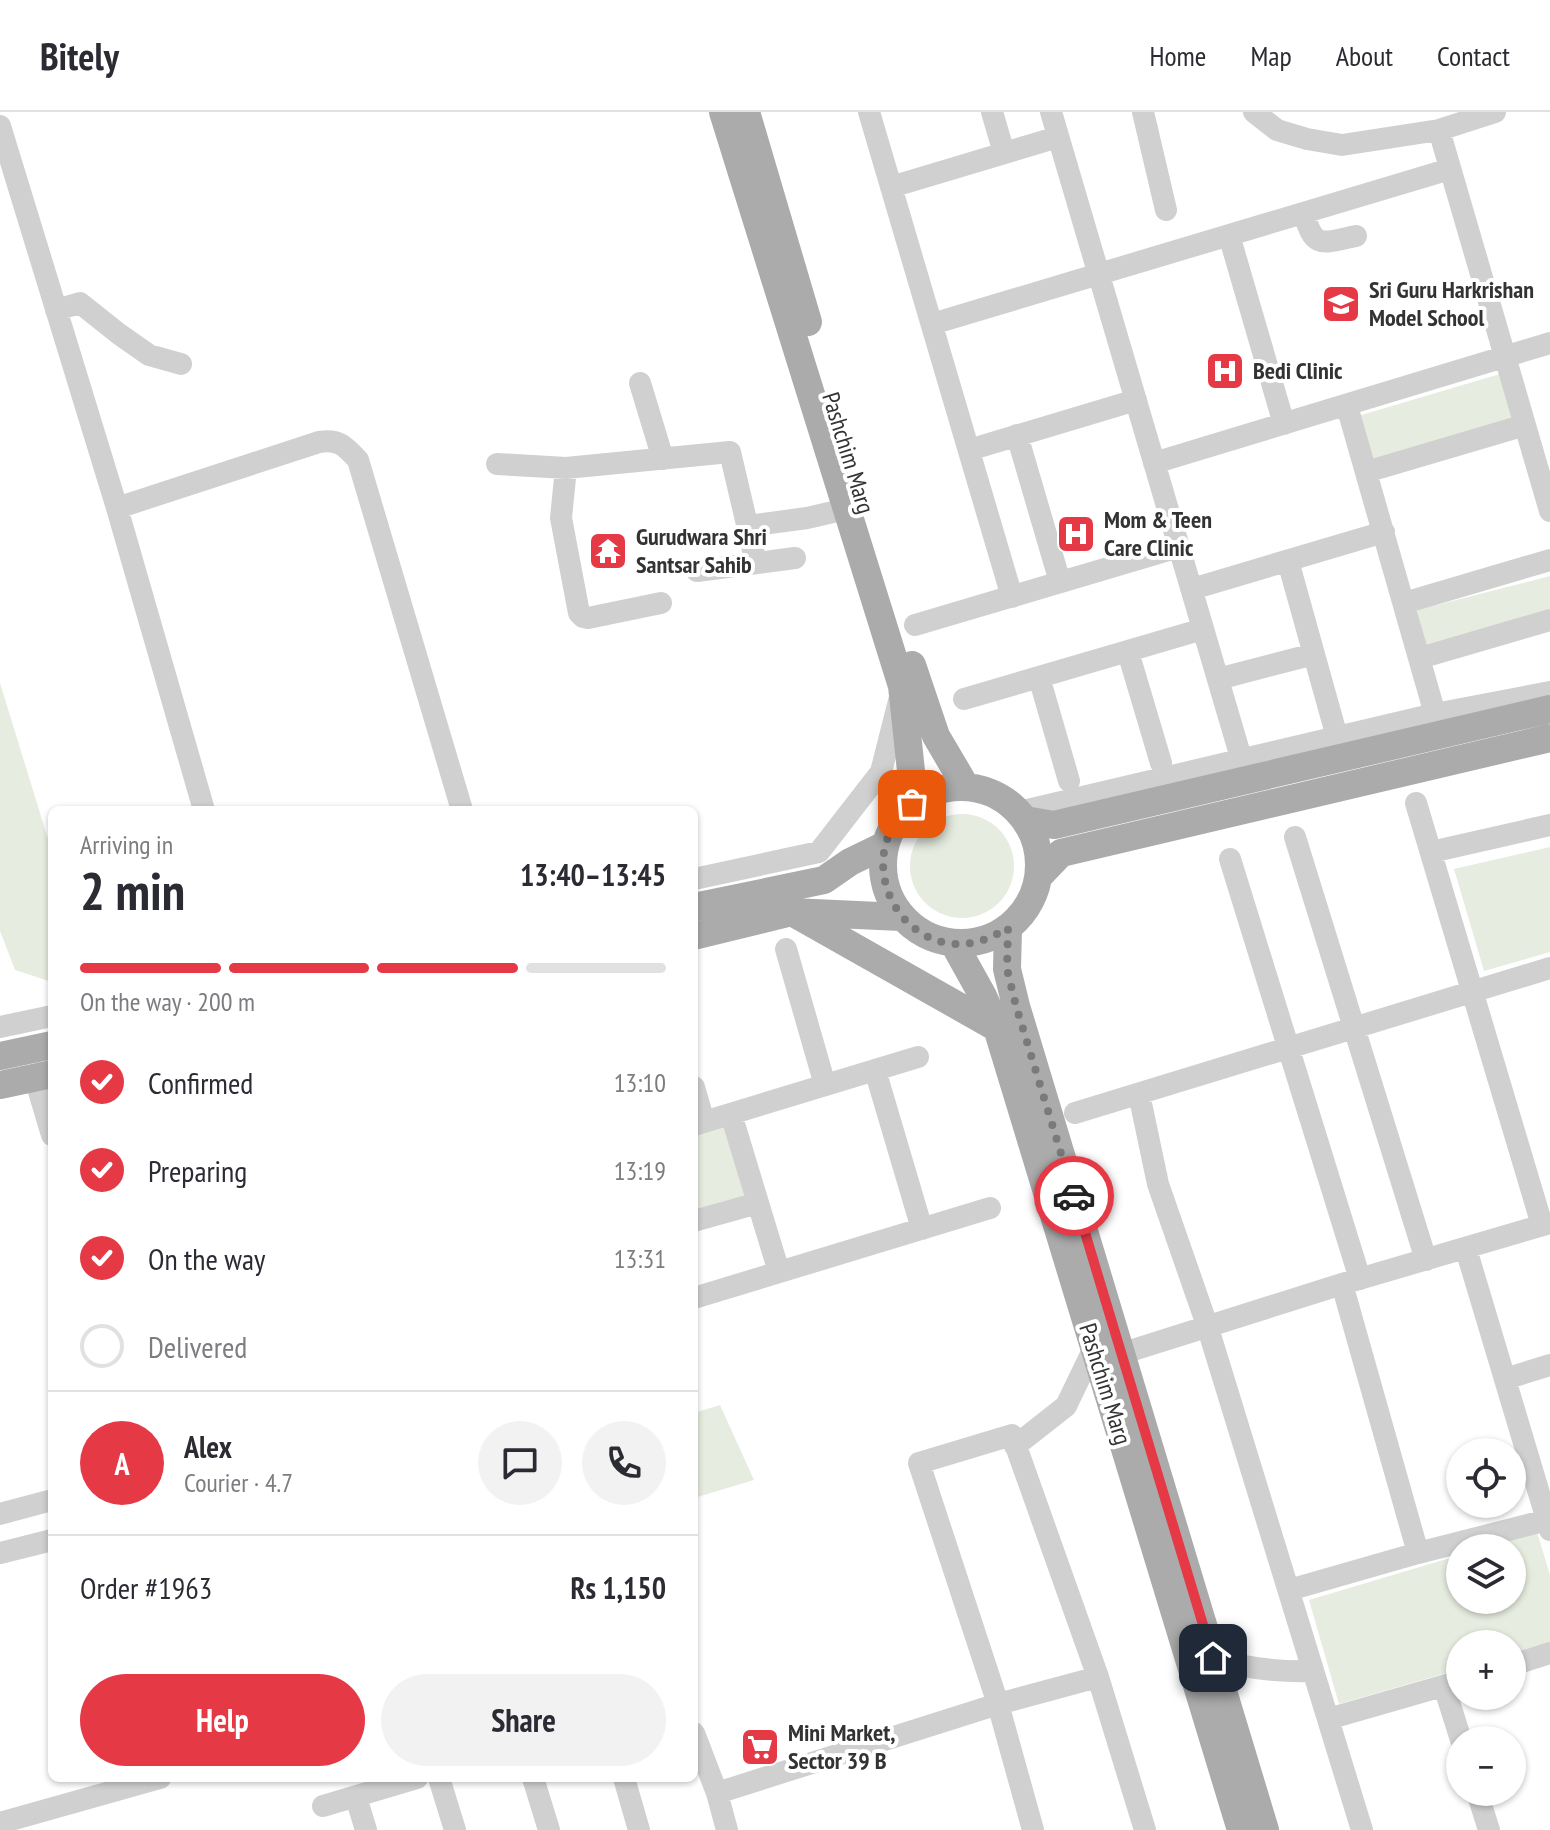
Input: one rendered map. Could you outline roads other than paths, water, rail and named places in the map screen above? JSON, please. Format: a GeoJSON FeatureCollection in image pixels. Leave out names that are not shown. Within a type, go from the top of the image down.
{"type":"FeatureCollection","features":[{"type":"Feature","properties":{"kind":"main road","name":"Pashchim Marg"},"geometry":{"type":"LineString","coordinates":[[723,112],[902,686],[912,804]]}},
{"type":"Feature","properties":{"kind":"main road","name":"Pashchim Marg"},"geometry":{"type":"LineString","coordinates":[[746,112],[914,673],[936,736],[966,787]]}},
{"type":"Feature","properties":{"kind":"main road"},"geometry":{"type":"LineString","coordinates":[[1022,816],[1054,825],[1550,709]]}},
{"type":"Feature","properties":{"kind":"main road"},"geometry":{"type":"LineString","coordinates":[[1039,876],[1061,853],[1550,738]]}},
{"type":"Feature","properties":{"kind":"main road"},"geometry":{"type":"LineString","coordinates":[[966,787],[993,793],[1022,816],[1034,837],[1039,857],[1039,876],[1031,900],[1008,928],[992,938],[954,944],[925,935],[901,917],[888,895],[883,870],[885,845],[900,816],[912,804],[937,791],[966,787]]}},
{"type":"Feature","properties":{"kind":"main road"},"geometry":{"type":"LineString","coordinates":[[698,906],[824,880],[850,862],[885,845]]}},
{"type":"Feature","properties":{"kind":"main road"},"geometry":{"type":"LineString","coordinates":[[698,935],[792,912],[901,917]]}},
{"type":"Feature","properties":{"kind":"main road"},"geometry":{"type":"LineString","coordinates":[[792,912],[997,1028]]}},
{"type":"Feature","properties":{"kind":"main road","name":"Pashchim Marg"},"geometry":{"type":"LineString","coordinates":[[1008,928],[1007,969],[1016,1006],[1265,1830]]}},
{"type":"Feature","properties":{"kind":"main road","name":"Pashchim Marg"},"geometry":{"type":"LineString","coordinates":[[954,944],[997,1028],[1241,1830]]}},
{"type":"Feature","properties":{"kind":"main road"},"geometry":{"type":"LineString","coordinates":[[0,1056],[48,1046]]}},
{"type":"Feature","properties":{"kind":"main road"},"geometry":{"type":"LineString","coordinates":[[0,1085],[44,1076]]}},
{"type":"Feature","properties":{"kind":"street"},"geometry":{"type":"LineString","coordinates":[[869,112],[1012,597]]}},
{"type":"Feature","properties":{"kind":"street"},"geometry":{"type":"LineString","coordinates":[[992,112],[1004,153]]}},
{"type":"Feature","properties":{"kind":"street"},"geometry":{"type":"LineString","coordinates":[[1051,112],[1239,751]]}},
{"type":"Feature","properties":{"kind":"street"},"geometry":{"type":"LineString","coordinates":[[1143,112],[1166,210]]}},
{"type":"Feature","properties":{"kind":"street"},"geometry":{"type":"LineString","coordinates":[[1254,112],[1277,130],[1342,145],[1439,130],[1495,112]]}},
{"type":"Feature","properties":{"kind":"street"},"geometry":{"type":"LineString","coordinates":[[0,126],[117,508],[203,806]]}},
{"type":"Feature","properties":{"kind":"street"},"geometry":{"type":"LineString","coordinates":[[1439,130],[1550,511]]}},
{"type":"Feature","properties":{"kind":"street"},"geometry":{"type":"LineString","coordinates":[[891,187],[1058,137]]}},
{"type":"Feature","properties":{"kind":"street"},"geometry":{"type":"LineString","coordinates":[[932,324],[1450,169]]}},
{"type":"Feature","properties":{"kind":"street"},"geometry":{"type":"LineString","coordinates":[[1304,213],[1316,240],[1331,241],[1356,236]]}},
{"type":"Feature","properties":{"kind":"street"},"geometry":{"type":"LineString","coordinates":[[1229,235],[1284,424]]}},
{"type":"Feature","properties":{"kind":"street"},"geometry":{"type":"LineString","coordinates":[[56,310],[80,303],[149,355],[181,364]]}},
{"type":"Feature","properties":{"kind":"street"},"geometry":{"type":"LineString","coordinates":[[1154,463],[1550,343]]}},
{"type":"Feature","properties":{"kind":"street"},"geometry":{"type":"LineString","coordinates":[[640,383],[663,459]]}},
{"type":"Feature","properties":{"kind":"street"},"geometry":{"type":"LineString","coordinates":[[969,450],[1136,400]]}},
{"type":"Feature","properties":{"kind":"street"},"geometry":{"type":"LineString","coordinates":[[1347,406],[1435,714]]}},
{"type":"Feature","properties":{"kind":"street"},"geometry":{"type":"LineString","coordinates":[[1366,472],[1525,425]]}},
{"type":"Feature","properties":{"kind":"street"},"geometry":{"type":"LineString","coordinates":[[1017,435],[1060,582]]}},
{"type":"Feature","properties":{"kind":"street"},"geometry":{"type":"LineString","coordinates":[[117,508],[319,442],[330,440],[344,445],[358,460],[461,806]]}},
{"type":"Feature","properties":{"kind":"street"},"geometry":{"type":"LineString","coordinates":[[497,464],[566,468],[730,452],[756,563]]}},
{"type":"Feature","properties":{"kind":"street"},"geometry":{"type":"LineString","coordinates":[[566,468],[561,518],[579,613],[588,618],[661,603]]}},
{"type":"Feature","properties":{"kind":"street"},"geometry":{"type":"LineString","coordinates":[[748,526],[846,509]]}},
{"type":"Feature","properties":{"kind":"street"},"geometry":{"type":"LineString","coordinates":[[1192,589],[1384,532]]}},
{"type":"Feature","properties":{"kind":"street"},"geometry":{"type":"LineString","coordinates":[[915,625],[1179,547]]}},
{"type":"Feature","properties":{"kind":"street"},"geometry":{"type":"LineString","coordinates":[[697,571],[795,558]]}},
{"type":"Feature","properties":{"kind":"street"},"geometry":{"type":"LineString","coordinates":[[1404,603],[1550,560]]}},
{"type":"Feature","properties":{"kind":"street"},"geometry":{"type":"LineString","coordinates":[[1288,561],[1337,737]]}},
{"type":"Feature","properties":{"kind":"street"},"geometry":{"type":"LineString","coordinates":[[1420,658],[1550,620]]}},
{"type":"Feature","properties":{"kind":"street"},"geometry":{"type":"LineString","coordinates":[[964,699],[1203,629]]}},
{"type":"Feature","properties":{"kind":"street"},"geometry":{"type":"LineString","coordinates":[[1128,652],[1161,763]]}},
{"type":"Feature","properties":{"kind":"street"},"geometry":{"type":"LineString","coordinates":[[1218,679],[1314,654]]}},
{"type":"Feature","properties":{"kind":"street"},"geometry":{"type":"LineString","coordinates":[[1039,677],[1069,781]]}},
{"type":"Feature","properties":{"kind":"street"},"geometry":{"type":"LineString","coordinates":[[770,891],[819,852],[881,772],[902,686]]}},
{"type":"Feature","properties":{"kind":"street"},"geometry":{"type":"LineString","coordinates":[[1022,816],[1337,737],[1550,692]]}},
{"type":"Feature","properties":{"kind":"street"},"geometry":{"type":"LineString","coordinates":[[1133,1350],[1546,1224],[1416,803]]}},
{"type":"Feature","properties":{"kind":"street"},"geometry":{"type":"LineString","coordinates":[[1431,852],[1550,825]]}},
{"type":"Feature","properties":{"kind":"street"},"geometry":{"type":"LineString","coordinates":[[1295,837],[1426,1260]]}},
{"type":"Feature","properties":{"kind":"street"},"geometry":{"type":"LineString","coordinates":[[698,878],[819,852]]}},
{"type":"Feature","properties":{"kind":"street"},"geometry":{"type":"LineString","coordinates":[[1230,859],[1289,1048],[1351,1281],[1418,1553]]}},
{"type":"Feature","properties":{"kind":"street"},"geometry":{"type":"LineString","coordinates":[[786,949],[825,1085]]}},
{"type":"Feature","properties":{"kind":"street"},"geometry":{"type":"LineString","coordinates":[[1075,1113],[1550,968]]}},
{"type":"Feature","properties":{"kind":"street"},"geometry":{"type":"LineString","coordinates":[[0,1027],[48,1017]]}},
{"type":"Feature","properties":{"kind":"street"},"geometry":{"type":"LineString","coordinates":[[699,1124],[918,1057]]}},
{"type":"Feature","properties":{"kind":"street"},"geometry":{"type":"LineString","coordinates":[[875,1070],[922,1229]]}},
{"type":"Feature","properties":{"kind":"street"},"geometry":{"type":"LineString","coordinates":[[44,1076],[48,1106]]}},
{"type":"Feature","properties":{"kind":"street"},"geometry":{"type":"LineString","coordinates":[[1139,1094],[1158,1184],[1207,1325],[1362,1830]]}},
{"type":"Feature","properties":{"kind":"street"},"geometry":{"type":"LineString","coordinates":[[731,1114],[779,1272]]}},
{"type":"Feature","properties":{"kind":"street"},"geometry":{"type":"LineString","coordinates":[[698,1220],[758,1203]]}},
{"type":"Feature","properties":{"kind":"street"},"geometry":{"type":"LineString","coordinates":[[698,1297],[990,1208]]}},
{"type":"Feature","properties":{"kind":"street"},"geometry":{"type":"LineString","coordinates":[[1289,1590],[1418,1553],[1548,1525],[1466,1249]]}},
{"type":"Feature","properties":{"kind":"street"},"geometry":{"type":"LineString","coordinates":[[1015,1446],[1066,1406],[1094,1348]]}},
{"type":"Feature","properties":{"kind":"street"},"geometry":{"type":"LineString","coordinates":[[1505,1379],[1550,1365]]}},
{"type":"Feature","properties":{"kind":"street"},"geometry":{"type":"LineString","coordinates":[[1033,1830],[998,1704],[919,1463],[1012,1435],[1098,1677],[1145,1830]]}},
{"type":"Feature","properties":{"kind":"street"},"geometry":{"type":"LineString","coordinates":[[0,1514],[48,1501]]}},
{"type":"Feature","properties":{"kind":"street"},"geometry":{"type":"LineString","coordinates":[[0,1553],[48,1541]]}},
{"type":"Feature","properties":{"kind":"street"},"geometry":{"type":"LineString","coordinates":[[1526,1661],[1550,1653]]}},
{"type":"Feature","properties":{"kind":"street"},"geometry":{"type":"LineString","coordinates":[[1213,1658],[1234,1665],[1283,1672],[1313,1671]]}},
{"type":"Feature","properties":{"kind":"street"},"geometry":{"type":"LineString","coordinates":[[717,1793],[998,1704],[1098,1677]]}},
{"type":"Feature","properties":{"kind":"street"},"geometry":{"type":"LineString","coordinates":[[1328,1719],[1446,1686]]}},
{"type":"Feature","properties":{"kind":"street"},"geometry":{"type":"LineString","coordinates":[[698,1743],[727,1830]]}},
{"type":"Feature","properties":{"kind":"street"},"geometry":{"type":"LineString","coordinates":[[0,1823],[146,1782]]}},
{"type":"Feature","properties":{"kind":"street"},"geometry":{"type":"LineString","coordinates":[[323,1806],[404,1782]]}},
{"type":"Feature","properties":{"kind":"street"},"geometry":{"type":"LineString","coordinates":[[440,1782],[455,1830]]}},
{"type":"Feature","properties":{"kind":"street"},"geometry":{"type":"LineString","coordinates":[[534,1782],[549,1830]]}},
{"type":"Feature","properties":{"kind":"street"},"geometry":{"type":"LineString","coordinates":[[625,1782],[639,1830]]}},
{"type":"Feature","properties":{"kind":"street"},"geometry":{"type":"LineString","coordinates":[[356,1797],[366,1830]]}},
{"type":"Feature","properties":{"kind":"street"},"geometry":{"type":"LineString","coordinates":[[1481,1806],[1489,1830]]}},
{"type":"Feature","properties":{"kind":"place","name":"Sri Guru Harkrishan Model School"},"geometry":{"type":"Point","coordinates":[1341,304]}},
{"type":"Feature","properties":{"kind":"place","name":"Bedi Clinic"},"geometry":{"type":"Point","coordinates":[1225,371]}},
{"type":"Feature","properties":{"kind":"place","name":"Mom & Teen Care Clinic"},"geometry":{"type":"Point","coordinates":[1076,534]}},
{"type":"Feature","properties":{"kind":"place","name":"Gurudwara Shri Santsar Sahib"},"geometry":{"type":"Point","coordinates":[608,551]}},
{"type":"Feature","properties":{"kind":"place","name":"Mini Market, Sector 39 B"},"geometry":{"type":"Point","coordinates":[760,1747]}}]}
